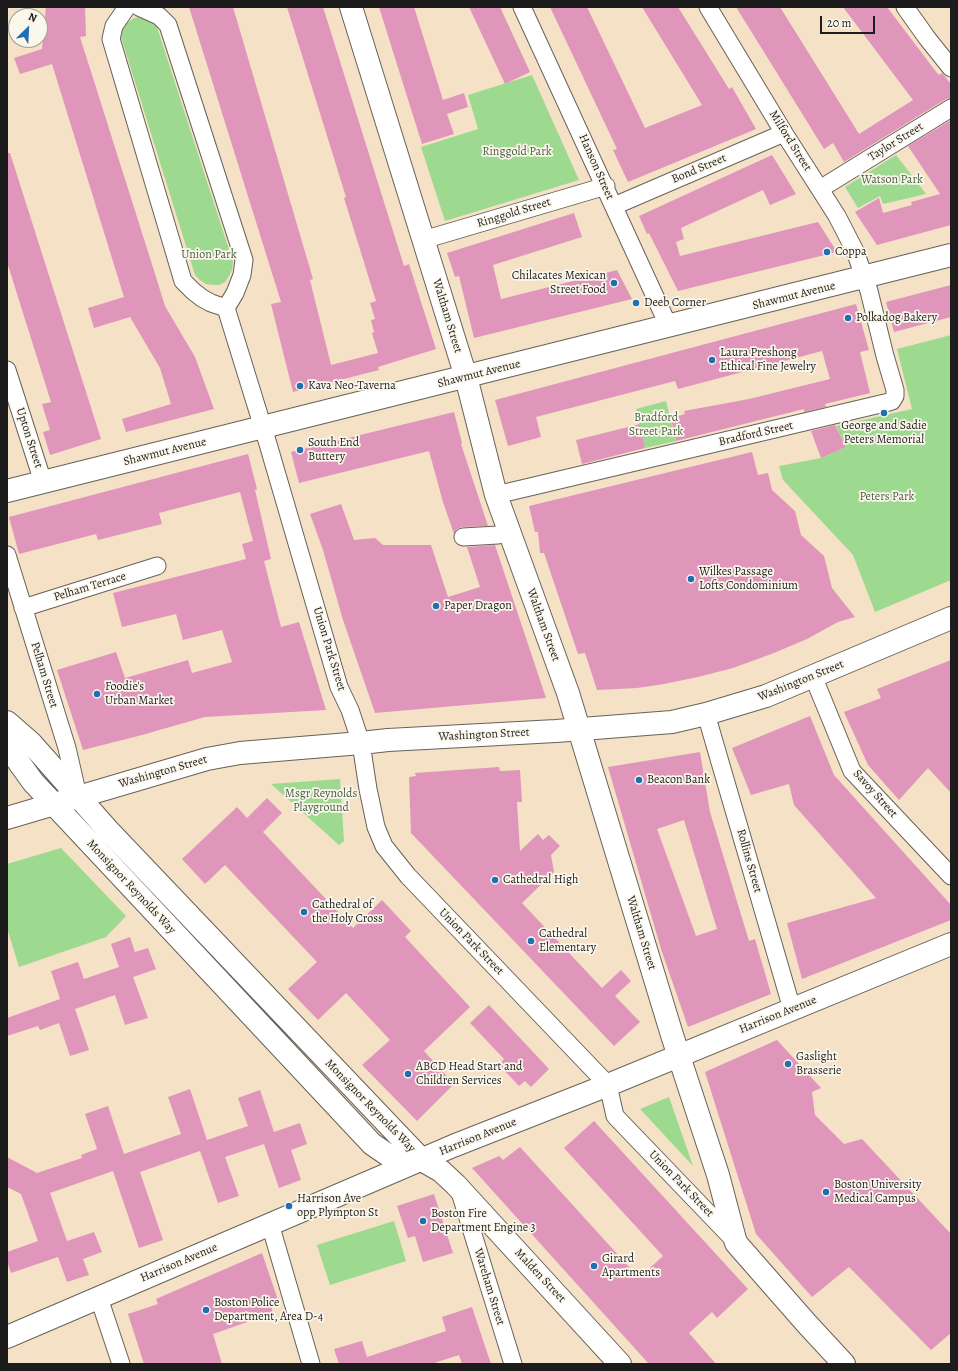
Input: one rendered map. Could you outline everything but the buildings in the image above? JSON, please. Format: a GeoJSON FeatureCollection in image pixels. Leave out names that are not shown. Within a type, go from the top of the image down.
{"type":"FeatureCollection","features":[{"type":"Feature","properties":{"kind":"main road","name":"Waltham Street"},"geometry":{"type":"LineString","coordinates":[[351,7],[466,377],[496,495],[568,693],[678,1055],[718,1175],[736,1242]]}},
{"type":"Feature","properties":{"kind":"main road","name":"Shawmut Avenue"},"geometry":{"type":"LineString","coordinates":[[7,491],[865,278],[951,255]]}},
{"type":"Feature","properties":{"kind":"main road","name":"Washington Street"},"geometry":{"type":"LineString","coordinates":[[7,818],[224,755],[388,740],[672,722],[706,714],[766,696],[951,618]]}},
{"type":"Feature","properties":{"kind":"main road","name":"Monsignor Reynolds Way"},"geometry":{"type":"LineString","coordinates":[[7,722],[31,743],[111,833],[422,1160]]}},
{"type":"Feature","properties":{"kind":"main road","name":"Monsignor Reynolds Way"},"geometry":{"type":"LineString","coordinates":[[7,746],[25,772],[53,804],[372,1144],[388,1155],[422,1160]]}},
{"type":"Feature","properties":{"kind":"main road","name":"Harrison Avenue"},"geometry":{"type":"LineString","coordinates":[[7,1337],[422,1160],[951,944]]}},
{"type":"Feature","properties":{"kind":"main road","name":"Malden Street"},"geometry":{"type":"LineString","coordinates":[[422,1160],[441,1170],[458,1187],[620,1364]]}},
{"type":"Feature","properties":{"kind":"main road","name":"Union Park Street"},"geometry":{"type":"LineString","coordinates":[[736,1242],[844,1364]]}},
{"type":"Feature","properties":{"kind":"street"},"geometry":{"type":"LineString","coordinates":[[127,7],[114,26],[111,39],[183,281],[193,291],[211,304],[226,308]]}},
{"type":"Feature","properties":{"kind":"street"},"geometry":{"type":"LineString","coordinates":[[139,7],[159,16],[168,25],[244,260],[242,275],[235,293],[226,308],[263,428]]}},
{"type":"Feature","properties":{"kind":"street","name":"Hanson Street"},"geometry":{"type":"LineString","coordinates":[[522,7],[606,186],[669,326]]}},
{"type":"Feature","properties":{"kind":"street","name":"Milford Street"},"geometry":{"type":"LineString","coordinates":[[708,7],[784,133],[837,216],[855,251],[865,278]]}},
{"type":"Feature","properties":{"kind":"street"},"geometry":{"type":"LineString","coordinates":[[905,7],[926,38],[951,68]]}},
{"type":"Feature","properties":{"kind":"street","name":"Taylor Street"},"geometry":{"type":"LineString","coordinates":[[820,188],[951,108]]}},
{"type":"Feature","properties":{"kind":"street","name":"Bond Street"},"geometry":{"type":"LineString","coordinates":[[614,206],[784,133]]}},
{"type":"Feature","properties":{"kind":"street","name":"Ringgold Street"},"geometry":{"type":"LineString","coordinates":[[423,240],[606,186]]}},
{"type":"Feature","properties":{"kind":"street","name":"Bradford Street"},"geometry":{"type":"LineString","coordinates":[[496,495],[892,401],[895,396],[895,390],[865,278]]}},
{"type":"Feature","properties":{"kind":"street","name":"Upton Street"},"geometry":{"type":"LineString","coordinates":[[7,370],[43,482]]}},
{"type":"Feature","properties":{"kind":"street","name":"Union Park Street"},"geometry":{"type":"LineString","coordinates":[[263,428],[339,687],[350,710],[361,743],[376,827],[384,846],[408,876],[608,1085],[615,1116],[736,1242]]}},
{"type":"Feature","properties":{"kind":"street"},"geometry":{"type":"LineString","coordinates":[[464,537],[498,535]]}},
{"type":"Feature","properties":{"kind":"street","name":"Pelham Street"},"geometry":{"type":"LineString","coordinates":[[7,555],[67,748],[78,797]]}},
{"type":"Feature","properties":{"kind":"street","name":"Pelham Terrace"},"geometry":{"type":"LineString","coordinates":[[23,608],[157,566]]}},
{"type":"Feature","properties":{"kind":"street","name":"Savoy Street"},"geometry":{"type":"LineString","coordinates":[[813,676],[852,771],[951,876]]}},
{"type":"Feature","properties":{"kind":"street","name":"Rollins Street"},"geometry":{"type":"LineString","coordinates":[[706,714],[792,1009]]}},
{"type":"Feature","properties":{"kind":"street","name":"Wareham Street"},"geometry":{"type":"LineString","coordinates":[[458,1187],[513,1364]]}},
{"type":"Feature","properties":{"kind":"street"},"geometry":{"type":"LineString","coordinates":[[270,1224],[311,1364]]}},
{"type":"Feature","properties":{"kind":"street"},"geometry":{"type":"LineString","coordinates":[[99,1298],[121,1364]]}},
{"type":"Feature","properties":{"kind":"green space","name":"Union Park"},"geometry":{"type":"Polygon","coordinates":[[[140,17],[156,24],[233,262],[232,270],[229,276],[225,282],[219,285],[206,284],[195,275],[121,37],[122,31],[126,24],[134,18],[140,17]]]}},
{"type":"Feature","properties":{"kind":"green space","name":"Ringgold Park"},"geometry":{"type":"Polygon","coordinates":[[[532,75],[579,180],[445,221],[421,147],[478,129],[468,95],[532,75]]]}},
{"type":"Feature","properties":{"kind":"green space","name":"Watson Park"},"geometry":{"type":"Polygon","coordinates":[[[896,155],[926,194],[883,204],[880,196],[858,208],[845,187],[896,155]]]}},
{"type":"Feature","properties":{"kind":"green space","name":"Peters Park"},"geometry":{"type":"Polygon","coordinates":[[[951,335],[951,580],[875,612],[853,555],[783,480],[779,466],[821,458],[846,447],[836,426],[912,409],[897,349],[951,335]]]}},
{"type":"Feature","properties":{"kind":"green space","name":"Bradford Street Park"},"geometry":{"type":"Polygon","coordinates":[[[666,401],[676,441],[645,448],[636,409],[666,401]]]}},
{"type":"Feature","properties":{"kind":"green space","name":"Msgr Reynolds Playground"},"geometry":{"type":"Polygon","coordinates":[[[340,779],[344,841],[339,845],[271,784],[340,779]]]}},
{"type":"Feature","properties":{"kind":"green space"},"geometry":{"type":"Polygon","coordinates":[[[61,848],[126,916],[106,937],[19,967],[7,928],[7,864],[61,848]]]}},
{"type":"Feature","properties":{"kind":"green space"},"geometry":{"type":"Polygon","coordinates":[[[669,1097],[693,1166],[640,1109],[669,1097]]]}},
{"type":"Feature","properties":{"kind":"green space"},"geometry":{"type":"Polygon","coordinates":[[[394,1221],[406,1261],[330,1285],[317,1245],[394,1221]]]}},
{"type":"Feature","properties":{"kind":"place","name":"Coppa"},"geometry":{"type":"Point","coordinates":[827,252]}},
{"type":"Feature","properties":{"kind":"place","name":"Chilacates Mexican Street Food"},"geometry":{"type":"Point","coordinates":[614,283]}},
{"type":"Feature","properties":{"kind":"place","name":"Deeb Corner"},"geometry":{"type":"Point","coordinates":[636,303]}},
{"type":"Feature","properties":{"kind":"place","name":"Polkadog Bakery"},"geometry":{"type":"Point","coordinates":[848,318]}},
{"type":"Feature","properties":{"kind":"place","name":"Laura Preshong Ethical Fine Jewelry"},"geometry":{"type":"Point","coordinates":[712,360]}},
{"type":"Feature","properties":{"kind":"place","name":"Kava Neo-Taverna"},"geometry":{"type":"Point","coordinates":[300,386]}},
{"type":"Feature","properties":{"kind":"place","name":"George and Sadie Peters Memorial"},"geometry":{"type":"Point","coordinates":[884,413]}},
{"type":"Feature","properties":{"kind":"place","name":"South End Buttery"},"geometry":{"type":"Point","coordinates":[300,450]}},
{"type":"Feature","properties":{"kind":"place","name":"Wilkes Passage Lofts Condominium"},"geometry":{"type":"Point","coordinates":[691,579]}},
{"type":"Feature","properties":{"kind":"place","name":"Paper Dragon"},"geometry":{"type":"Point","coordinates":[436,606]}},
{"type":"Feature","properties":{"kind":"place","name":"Foodie's Urban Market"},"geometry":{"type":"Point","coordinates":[97,694]}},
{"type":"Feature","properties":{"kind":"place","name":"Beacon Bank"},"geometry":{"type":"Point","coordinates":[639,780]}},
{"type":"Feature","properties":{"kind":"place","name":"Cathedral High"},"geometry":{"type":"Point","coordinates":[495,880]}},
{"type":"Feature","properties":{"kind":"place","name":"Cathedral of the Holy Cross"},"geometry":{"type":"Point","coordinates":[304,912]}},
{"type":"Feature","properties":{"kind":"place","name":"Cathedral Elementary"},"geometry":{"type":"Point","coordinates":[531,941]}},
{"type":"Feature","properties":{"kind":"place","name":"Gaslight Brasserie"},"geometry":{"type":"Point","coordinates":[788,1064]}},
{"type":"Feature","properties":{"kind":"place","name":"ABCD Head Start and Children Services"},"geometry":{"type":"Point","coordinates":[408,1074]}},
{"type":"Feature","properties":{"kind":"place","name":"Boston University Medical Campus"},"geometry":{"type":"Point","coordinates":[826,1192]}},
{"type":"Feature","properties":{"kind":"place","name":"Harrison Ave opp Plympton St"},"geometry":{"type":"Point","coordinates":[289,1206]}},
{"type":"Feature","properties":{"kind":"place","name":"Boston Fire Department Engine 3"},"geometry":{"type":"Point","coordinates":[423,1221]}},
{"type":"Feature","properties":{"kind":"place","name":"Girard Apartments"},"geometry":{"type":"Point","coordinates":[594,1266]}},
{"type":"Feature","properties":{"kind":"place","name":"Boston Police Department, Area D-4"},"geometry":{"type":"Point","coordinates":[206,1310]}}]}
